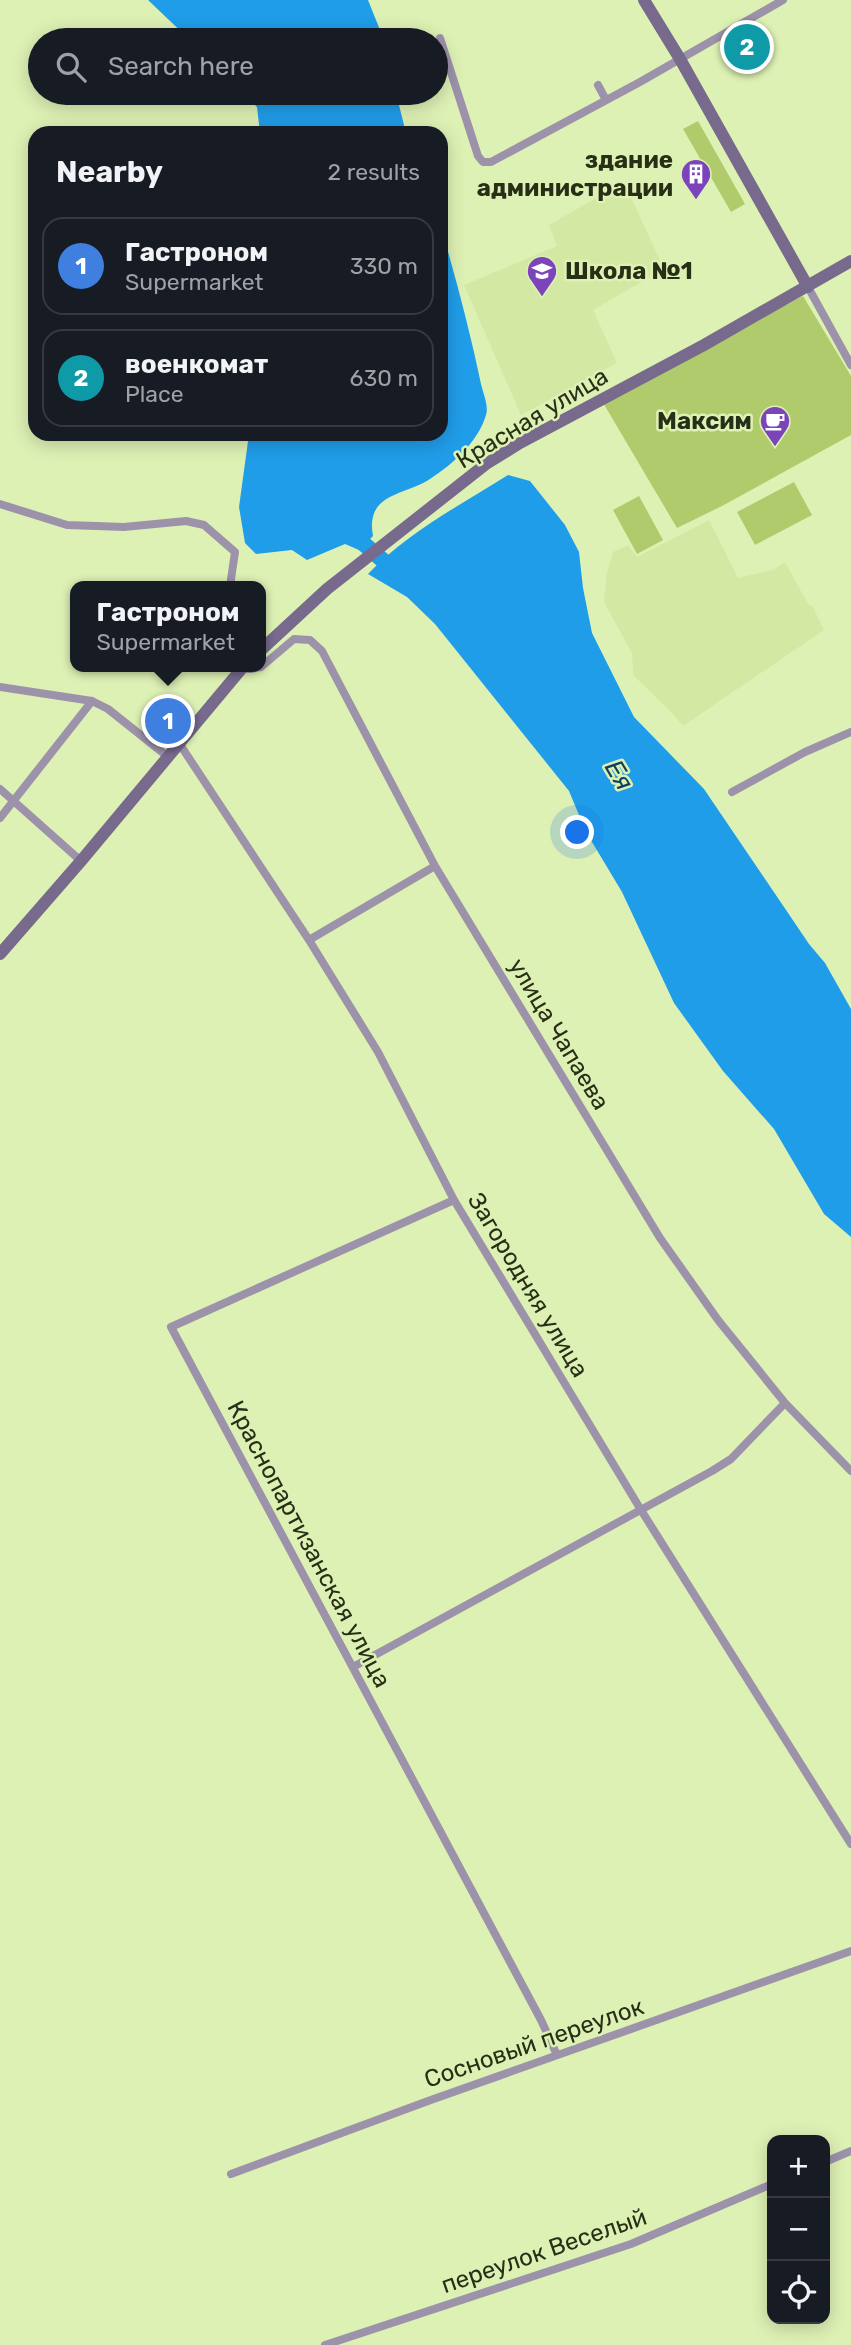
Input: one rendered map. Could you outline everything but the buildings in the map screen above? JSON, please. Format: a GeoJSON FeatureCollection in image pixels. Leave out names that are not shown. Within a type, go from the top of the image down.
{"type":"FeatureCollection","features":[{"type":"Feature","properties":{"kind":"street"},"geometry":{"type":"LineString","coordinates":[[644,0],[851,365]]}},
{"type":"Feature","properties":{"kind":"street"},"geometry":{"type":"LineString","coordinates":[[448,63],[478,156],[483,162],[491,162],[678,61],[783,0]]}},
{"type":"Feature","properties":{"kind":"street"},"geometry":{"type":"LineString","coordinates":[[598,85],[606,100]]}},
{"type":"Feature","properties":{"kind":"street","name":"Красная улица"},"geometry":{"type":"LineString","coordinates":[[266,645],[327,589],[486,464],[851,261]]}},
{"type":"Feature","properties":{"kind":"street"},"geometry":{"type":"LineString","coordinates":[[0,504],[67,525],[124,527],[186,521],[204,525],[235,552],[231,581]]}},
{"type":"Feature","properties":{"kind":"street","name":"улица Чапаева"},"geometry":{"type":"LineString","coordinates":[[266,662],[294,639],[310,640],[321,651],[435,866],[660,1238],[718,1320],[785,1403],[851,1471]]}},
{"type":"Feature","properties":{"kind":"street"},"geometry":{"type":"LineString","coordinates":[[0,954],[179,743],[234,672]]}},
{"type":"Feature","properties":{"kind":"street"},"geometry":{"type":"LineString","coordinates":[[0,687],[92,701],[108,709],[167,755]]}},
{"type":"Feature","properties":{"kind":"street"},"geometry":{"type":"LineString","coordinates":[[0,818],[92,701]]}},
{"type":"Feature","properties":{"kind":"street"},"geometry":{"type":"LineString","coordinates":[[733,792],[805,752],[851,732]]}},
{"type":"Feature","properties":{"kind":"street","name":"Загородняя улица"},"geometry":{"type":"LineString","coordinates":[[179,743],[309,940],[378,1052],[454,1200],[641,1510],[851,1844]]}},
{"type":"Feature","properties":{"kind":"street"},"geometry":{"type":"LineString","coordinates":[[0,789],[81,861]]}},
{"type":"Feature","properties":{"kind":"street"},"geometry":{"type":"LineString","coordinates":[[309,940],[435,866]]}},
{"type":"Feature","properties":{"kind":"street","name":"Краснопартизанская улица"},"geometry":{"type":"LineString","coordinates":[[454,1200],[171,1327],[541,2020],[557,2055]]}},
{"type":"Feature","properties":{"kind":"street"},"geometry":{"type":"LineString","coordinates":[[353,1667],[731,1459],[785,1403]]}},
{"type":"Feature","properties":{"kind":"street","name":"Сосновый переулок"},"geometry":{"type":"LineString","coordinates":[[231,2174],[851,1951]]}},
{"type":"Feature","properties":{"kind":"street"},"geometry":{"type":"LineString","coordinates":[[830,2160],[851,2151]]}},
{"type":"Feature","properties":{"kind":"street","name":"переулок Веселый"},"geometry":{"type":"LineString","coordinates":[[325,2345],[631,2244],[767,2186]]}},
{"type":"Feature","properties":{"kind":"shaded area"},"geometry":{"type":"Polygon","coordinates":[[[698,121],[745,204],[731,212],[683,129],[698,121]]]}},
{"type":"Feature","properties":{"kind":"shaded area","name":"Школа №1"},"geometry":{"type":"Polygon","coordinates":[[[624,182],[664,269],[593,310],[617,363],[521,415],[464,285],[557,246],[549,225],[624,182]]]}},
{"type":"Feature","properties":{"kind":"shaded area"},"geometry":{"type":"Polygon","coordinates":[[[803,296],[851,376],[851,435],[677,528],[602,401],[803,296]]]}},
{"type":"Feature","properties":{"kind":"shaded area"},"geometry":{"type":"Polygon","coordinates":[[[794,482],[812,515],[755,545],[737,512],[794,482]]]}},
{"type":"Feature","properties":{"kind":"shaded area"},"geometry":{"type":"Polygon","coordinates":[[[639,496],[663,540],[637,554],[613,510],[639,496]]]}},
{"type":"Feature","properties":{"kind":"shaded area"},"geometry":{"type":"Polygon","coordinates":[[[709,520],[738,578],[773,570],[785,562],[824,630],[683,726],[633,675],[632,653],[604,602],[607,573],[613,552],[628,545],[637,557],[709,520]]]}},
{"type":"Feature","properties":{"kind":"water"},"geometry":{"type":"Polygon","coordinates":[[[148,0],[368,0],[379,28],[177,28],[148,0]]]}},
{"type":"Feature","properties":{"kind":"water"},"geometry":{"type":"Polygon","coordinates":[[[255,105],[399,105],[404,126],[259,126],[255,105]]]}},
{"type":"Feature","properties":{"kind":"water"},"geometry":{"type":"Polygon","coordinates":[[[448,253],[487,411],[477,434],[464,452],[430,479],[381,504],[375,511],[372,522],[373,536],[359,550],[345,544],[307,560],[292,550],[256,554],[245,543],[239,507],[248,441],[448,441],[448,253]]]}},
{"type":"Feature","properties":{"kind":"water"},"geometry":{"type":"Polygon","coordinates":[[[508,475],[530,481],[565,525],[579,552],[592,633],[634,717],[704,789],[809,944],[825,963],[851,1009],[851,1237],[824,1214],[774,1129],[723,1071],[674,1003],[622,892],[586,832],[569,791],[435,624],[407,597],[368,574],[400,545],[508,475]]]}},
{"type":"Feature","properties":{"kind":"waterway","name":"Ея"},"geometry":{"type":"LineString","coordinates":[[349,531],[394,570],[399,571]]}},
{"type":"Feature","properties":{"kind":"place","name":"военкомат"},"geometry":{"type":"Point","coordinates":[747,47]}},
{"type":"Feature","properties":{"kind":"place","name":"здание администрации"},"geometry":{"type":"Point","coordinates":[696,201]}},
{"type":"Feature","properties":{"kind":"place","name":"Школа №1"},"geometry":{"type":"Point","coordinates":[542,298]}},
{"type":"Feature","properties":{"kind":"place","name":"Максим"},"geometry":{"type":"Point","coordinates":[775,448]}},
{"type":"Feature","properties":{"kind":"place","name":"Гастроном"},"geometry":{"type":"Point","coordinates":[168,721]}}]}
